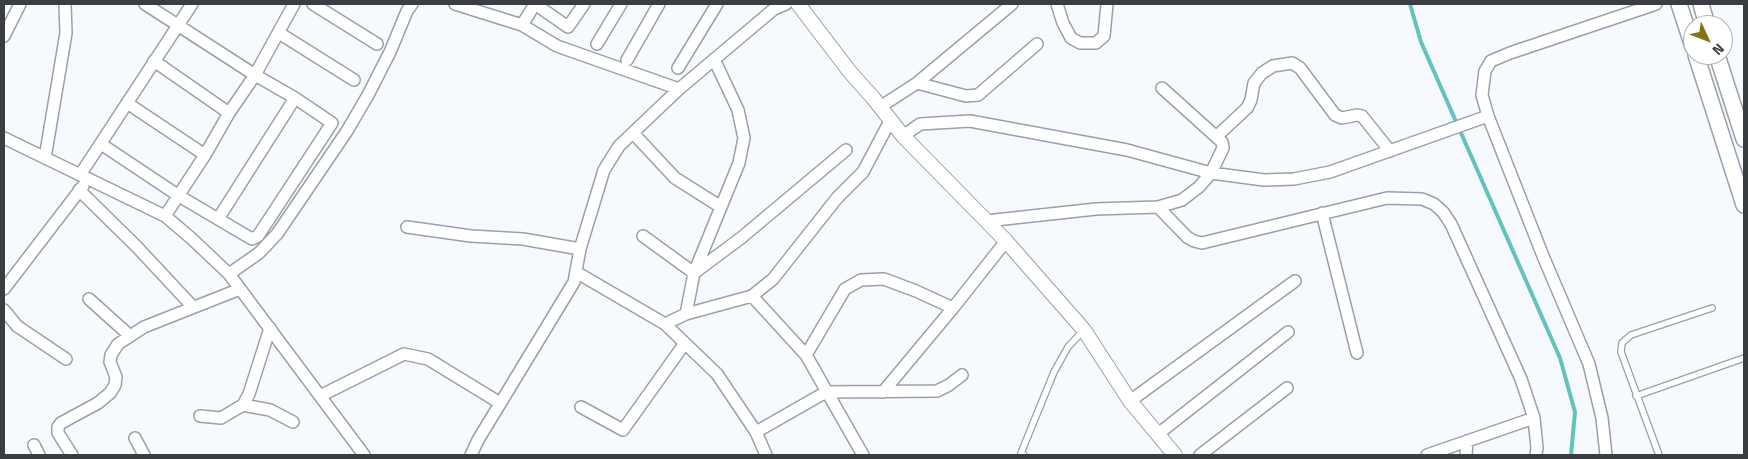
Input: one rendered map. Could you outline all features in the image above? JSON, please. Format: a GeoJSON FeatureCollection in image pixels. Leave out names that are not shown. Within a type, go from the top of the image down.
{"type":"FeatureCollection","features":[{"type":"Feature","properties":{"kind":"main road"},"geometry":{"type":"LineString","coordinates":[[1679,4],[1683,16]]}},
{"type":"Feature","properties":{"kind":"main road"},"geometry":{"type":"LineString","coordinates":[[1699,65],[1744,205]]}},
{"type":"Feature","properties":{"kind":"main road"},"geometry":{"type":"LineString","coordinates":[[1720,65],[1744,139]]}},
{"type":"Feature","properties":{"kind":"street"},"geometry":{"type":"LineString","coordinates":[[4,36],[20,4]]}},
{"type":"Feature","properties":{"kind":"street"},"geometry":{"type":"LineString","coordinates":[[45,158],[66,33],[65,4]]}},
{"type":"Feature","properties":{"kind":"street"},"geometry":{"type":"LineString","coordinates":[[101,144],[179,196],[252,239],[256,238],[332,123],[296,98],[255,75],[145,4]]}},
{"type":"Feature","properties":{"kind":"street"},"geometry":{"type":"LineString","coordinates":[[4,289],[79,190],[101,144],[192,4]]}},
{"type":"Feature","properties":{"kind":"street"},"geometry":{"type":"LineString","coordinates":[[165,216],[255,75],[294,4]]}},
{"type":"Feature","properties":{"kind":"street"},"geometry":{"type":"LineString","coordinates":[[313,4],[376,44]]}},
{"type":"Feature","properties":{"kind":"street"},"geometry":{"type":"LineString","coordinates":[[229,274],[259,253],[277,234],[355,117],[390,52],[407,11],[412,4]]}},
{"type":"Feature","properties":{"kind":"street"},"geometry":{"type":"LineString","coordinates":[[455,4],[522,25],[556,46],[679,89]]}},
{"type":"Feature","properties":{"kind":"street"},"geometry":{"type":"LineString","coordinates":[[522,25],[535,4],[568,27],[584,4]]}},
{"type":"Feature","properties":{"kind":"street"},"geometry":{"type":"LineString","coordinates":[[597,44],[621,4]]}},
{"type":"Feature","properties":{"kind":"street"},"geometry":{"type":"LineString","coordinates":[[627,60],[659,4]]}},
{"type":"Feature","properties":{"kind":"street"},"geometry":{"type":"LineString","coordinates":[[678,68],[717,4]]}},
{"type":"Feature","properties":{"kind":"street"},"geometry":{"type":"LineString","coordinates":[[472,455],[478,440],[574,282],[580,249],[604,170],[619,146],[770,6],[786,4]]}},
{"type":"Feature","properties":{"kind":"street"},"geometry":{"type":"LineString","coordinates":[[798,4],[850,72],[903,136],[1006,241],[1084,330],[1130,401],[1175,455]]}},
{"type":"Feature","properties":{"kind":"street"},"geometry":{"type":"LineString","coordinates":[[880,107],[917,83],[1012,4]]}},
{"type":"Feature","properties":{"kind":"street"},"geometry":{"type":"LineString","coordinates":[[1057,4],[1063,23],[1071,38],[1080,43],[1096,43],[1104,36],[1107,4]]}},
{"type":"Feature","properties":{"kind":"street"},"geometry":{"type":"LineString","coordinates":[[1606,455],[1602,418],[1589,364],[1543,256],[1488,116],[1482,95],[1485,71],[1491,61],[1656,4]]}},
{"type":"Feature","properties":{"kind":"street"},"geometry":{"type":"LineString","coordinates":[[279,33],[354,80]]}},
{"type":"Feature","properties":{"kind":"street"},"geometry":{"type":"LineString","coordinates":[[917,83],[966,96],[978,95],[1037,44]]}},
{"type":"Feature","properties":{"kind":"street"},"geometry":{"type":"LineString","coordinates":[[686,314],[694,273],[738,163],[744,138],[738,110],[714,59]]}},
{"type":"Feature","properties":{"kind":"street"},"geometry":{"type":"LineString","coordinates":[[154,61],[229,113]]}},
{"type":"Feature","properties":{"kind":"street"},"geometry":{"type":"LineString","coordinates":[[1217,136],[1247,108],[1251,100],[1254,83],[1262,73],[1273,66],[1292,63],[1300,68],[1335,115],[1342,118],[1362,116],[1390,151]]}},
{"type":"Feature","properties":{"kind":"street"},"geometry":{"type":"LineString","coordinates":[[986,221],[1096,209],[1158,207],[1182,200],[1200,187],[1210,173],[1222,148],[1222,142],[1162,88]]}},
{"type":"Feature","properties":{"kind":"street"},"geometry":{"type":"LineString","coordinates":[[218,219],[296,98]]}},
{"type":"Feature","properties":{"kind":"street"},"geometry":{"type":"LineString","coordinates":[[127,103],[205,155]]}},
{"type":"Feature","properties":{"kind":"street"},"geometry":{"type":"LineString","coordinates":[[903,136],[920,124],[970,121],[1127,150],[1210,173],[1264,180],[1294,178],[1330,172],[1488,116]]}},
{"type":"Feature","properties":{"kind":"street"},"geometry":{"type":"LineString","coordinates":[[665,324],[686,314],[752,296],[773,279],[837,198],[863,172],[890,121]]}},
{"type":"Feature","properties":{"kind":"street"},"geometry":{"type":"LineString","coordinates":[[633,133],[675,178],[720,207]]}},
{"type":"Feature","properties":{"kind":"street"},"geometry":{"type":"LineString","coordinates":[[4,138],[165,216],[229,274],[364,455]]}},
{"type":"Feature","properties":{"kind":"street"},"geometry":{"type":"LineString","coordinates":[[694,273],[741,238],[846,150]]}},
{"type":"Feature","properties":{"kind":"street"},"geometry":{"type":"LineString","coordinates":[[79,190],[137,247],[193,307]]}},
{"type":"Feature","properties":{"kind":"street"},"geometry":{"type":"LineString","coordinates":[[1158,207],[1187,237],[1202,243],[1387,198],[1422,199],[1434,204],[1443,212],[1451,224],[1521,379],[1534,418],[1536,455]]}},
{"type":"Feature","properties":{"kind":"street"},"geometry":{"type":"LineString","coordinates":[[1322,213],[1357,352]]}},
{"type":"Feature","properties":{"kind":"street"},"geometry":{"type":"LineString","coordinates":[[407,227],[471,236],[523,239],[580,249]]}},
{"type":"Feature","properties":{"kind":"street"},"geometry":{"type":"LineString","coordinates":[[643,236],[694,273]]}},
{"type":"Feature","properties":{"kind":"street"},"geometry":{"type":"LineString","coordinates":[[883,392],[1006,241]]}},
{"type":"Feature","properties":{"kind":"street"},"geometry":{"type":"LineString","coordinates":[[576,272],[665,324],[718,374],[756,432],[766,455]]}},
{"type":"Feature","properties":{"kind":"street"},"geometry":{"type":"LineString","coordinates":[[806,356],[845,289],[861,280],[884,279],[916,291],[952,308]]}},
{"type":"Feature","properties":{"kind":"street"},"geometry":{"type":"LineString","coordinates":[[1130,401],[1295,281]]}},
{"type":"Feature","properties":{"kind":"street"},"geometry":{"type":"LineString","coordinates":[[72,455],[58,433],[58,427],[61,423],[98,404],[110,393],[115,386],[116,377],[110,362],[111,355],[118,344],[129,335],[144,327],[240,289]]}},
{"type":"Feature","properties":{"kind":"street"},"geometry":{"type":"LineString","coordinates":[[752,296],[806,356],[863,455]]}},
{"type":"Feature","properties":{"kind":"street"},"geometry":{"type":"LineString","coordinates":[[89,299],[129,335]]}},
{"type":"Feature","properties":{"kind":"street"},"geometry":{"type":"LineString","coordinates":[[4,310],[17,326],[66,359]]}},
{"type":"Feature","properties":{"kind":"street"},"geometry":{"type":"LineString","coordinates":[[200,416],[221,418],[243,405],[249,394],[270,328]]}},
{"type":"Feature","properties":{"kind":"street"},"geometry":{"type":"LineString","coordinates":[[1158,434],[1288,332]]}},
{"type":"Feature","properties":{"kind":"street"},"geometry":{"type":"LineString","coordinates":[[581,407],[623,430],[685,344]]}},
{"type":"Feature","properties":{"kind":"street"},"geometry":{"type":"LineString","coordinates":[[320,396],[404,354],[428,358],[500,403]]}},
{"type":"Feature","properties":{"kind":"street"},"geometry":{"type":"LineString","coordinates":[[756,432],[826,392],[937,391],[962,375]]}},
{"type":"Feature","properties":{"kind":"street"},"geometry":{"type":"LineString","coordinates":[[1200,455],[1286,388]]}},
{"type":"Feature","properties":{"kind":"street"},"geometry":{"type":"LineString","coordinates":[[243,405],[270,410],[293,422]]}},
{"type":"Feature","properties":{"kind":"street"},"geometry":{"type":"LineString","coordinates":[[1427,455],[1534,418]]}},
{"type":"Feature","properties":{"kind":"street"},"geometry":{"type":"LineString","coordinates":[[135,438],[144,455]]}},
{"type":"Feature","properties":{"kind":"street"},"geometry":{"type":"LineString","coordinates":[[1466,455],[1468,441]]}},
{"type":"Feature","properties":{"kind":"lane"},"geometry":{"type":"LineString","coordinates":[[1659,455],[1621,352],[1622,343],[1631,335],[1712,308]]}},
{"type":"Feature","properties":{"kind":"lane"},"geometry":{"type":"LineString","coordinates":[[1024,455],[1021,453],[1054,372],[1068,347],[1084,330]]}},
{"type":"Feature","properties":{"kind":"lane"},"geometry":{"type":"LineString","coordinates":[[1636,396],[1744,358]]}},
{"type":"Feature","properties":{"kind":"waterway"},"geometry":{"type":"LineString","coordinates":[[1410,4],[1421,42],[1560,358],[1575,412],[1571,455]]}}]}
